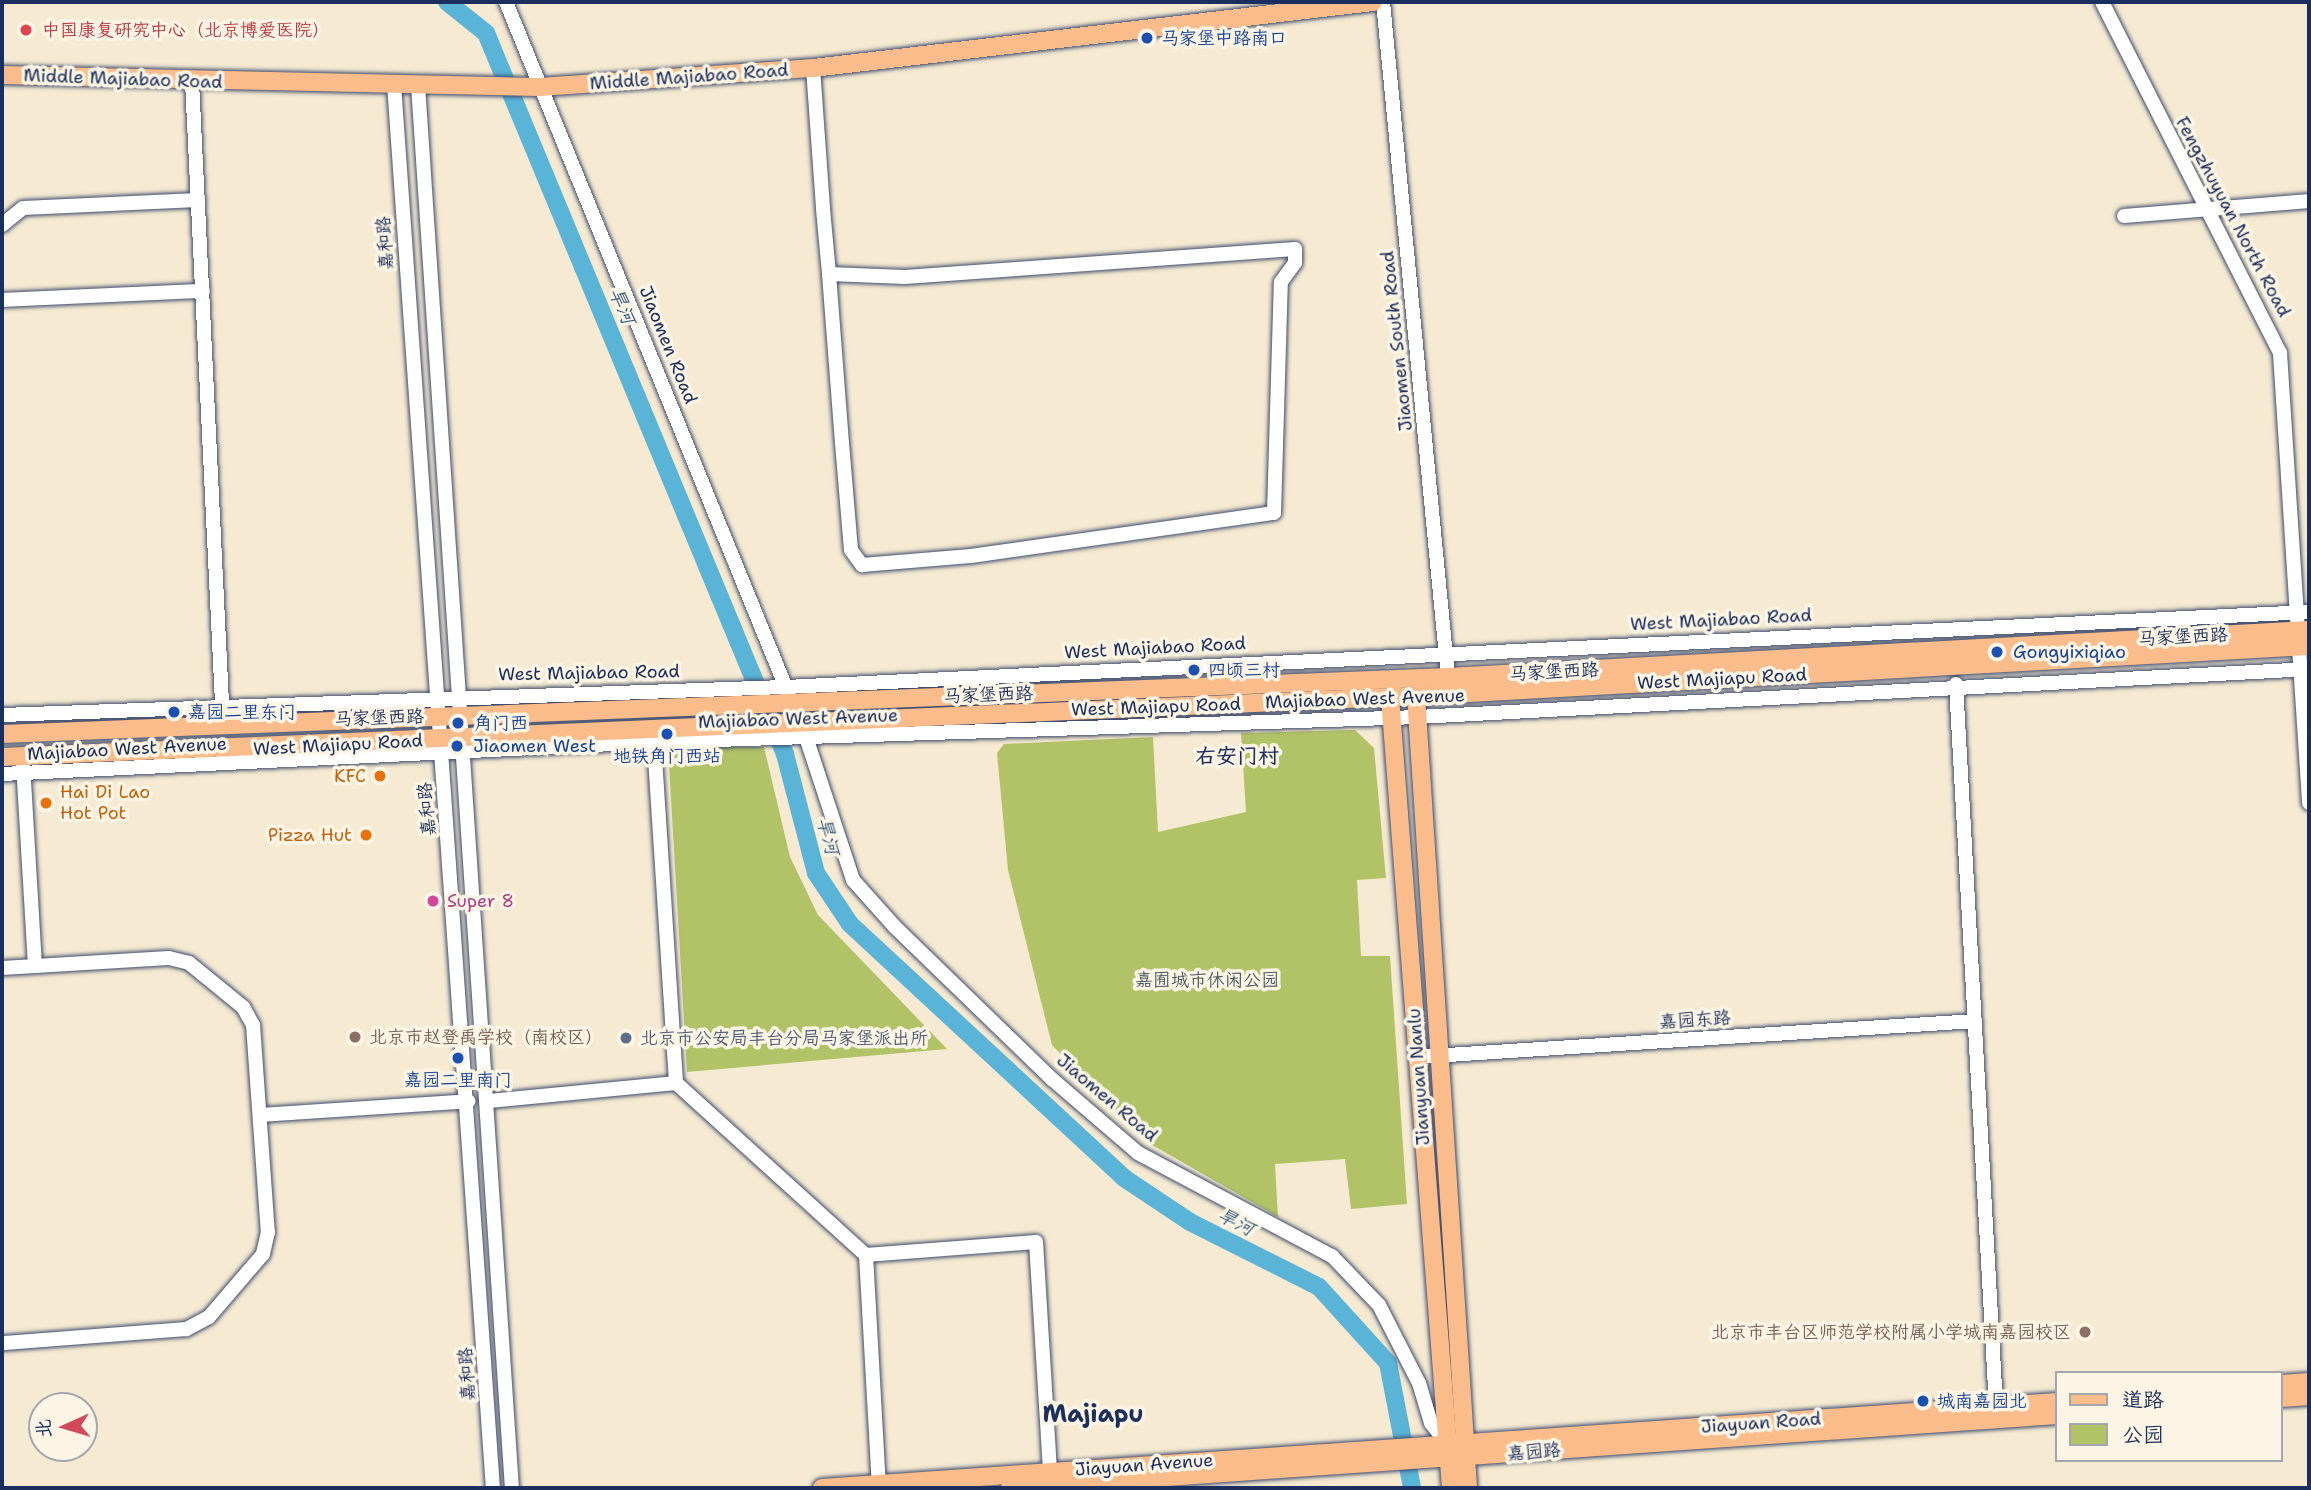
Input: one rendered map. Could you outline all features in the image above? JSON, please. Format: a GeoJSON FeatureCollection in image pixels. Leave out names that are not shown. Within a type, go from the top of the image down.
{"type":"FeatureCollection","features":[{"type":"Feature","properties":{"kind":"main road","name":"Middle Majiabao Road"},"geometry":{"type":"LineString","coordinates":[[2,75],[418,85],[483,83],[536,87],[813,68],[1373,2]]}},
{"type":"Feature","properties":{"kind":"main road","name":"马家堡西路"},"geometry":{"type":"LineString","coordinates":[[2,734],[448,715],[742,706],[784,695],[1448,677],[2303,630]]}},
{"type":"Feature","properties":{"kind":"main road","name":"West Majiapu Road"},"geometry":{"type":"LineString","coordinates":[[2,757],[23,764],[460,746],[742,706],[799,730],[1416,696],[2303,630]]}},
{"type":"Feature","properties":{"kind":"main road","name":"Jianyuan Nanlu"},"geometry":{"type":"LineString","coordinates":[[1416,696],[1439,1056],[1449,1451]]}},
{"type":"Feature","properties":{"kind":"main road","name":"Jianyuan Nanlu"},"geometry":{"type":"LineString","coordinates":[[1391,697],[1449,1451]]}},
{"type":"Feature","properties":{"kind":"main road"},"geometry":{"type":"LineString","coordinates":[[2283,1384],[2309,1382]]}},
{"type":"Feature","properties":{"kind":"main road"},"geometry":{"type":"LineString","coordinates":[[2283,1398],[2309,1396]]}},
{"type":"Feature","properties":{"kind":"main road","name":"Jiayuan Road"},"geometry":{"type":"LineString","coordinates":[[1449,1451],[2056,1402]]}},
{"type":"Feature","properties":{"kind":"main road","name":"嘉园路"},"geometry":{"type":"LineString","coordinates":[[1449,1451],[2056,1415]]}},
{"type":"Feature","properties":{"kind":"main road","name":"Jiayuan Avenue"},"geometry":{"type":"LineString","coordinates":[[822,1488],[1050,1472],[1449,1451]]}},
{"type":"Feature","properties":{"kind":"main road"},"geometry":{"type":"LineString","coordinates":[[1449,1451],[1451,1488]]}},
{"type":"Feature","properties":{"kind":"main road"},"geometry":{"type":"LineString","coordinates":[[1449,1451],[1468,1488]]}},
{"type":"Feature","properties":{"kind":"main road"},"geometry":{"type":"LineString","coordinates":[[1010,1488],[1376,1455]]}},
{"type":"Feature","properties":{"kind":"street","name":"Jiaomen Road"},"geometry":{"type":"LineString","coordinates":[[506,2],[536,87],[784,695]]}},
{"type":"Feature","properties":{"kind":"street","name":"Jiaomen South Road"},"geometry":{"type":"LineString","coordinates":[[1383,2],[1448,677]]}},
{"type":"Feature","properties":{"kind":"street","name":"Fengzhuyuan North Road"},"geometry":{"type":"LineString","coordinates":[[2102,2],[2123,53],[2210,211],[2280,353],[2303,630],[2309,803]]}},
{"type":"Feature","properties":{"kind":"street"},"geometry":{"type":"LineString","coordinates":[[813,68],[829,274],[851,550],[862,565],[971,556],[1274,513],[1281,282],[1295,263],[1295,249],[905,277],[829,274]]}},
{"type":"Feature","properties":{"kind":"street"},"geometry":{"type":"LineString","coordinates":[[192,81],[222,704]]}},
{"type":"Feature","properties":{"kind":"street","name":"嘉和路"},"geometry":{"type":"LineString","coordinates":[[394,84],[437,696],[460,746],[489,1101],[512,1488]]}},
{"type":"Feature","properties":{"kind":"street","name":"嘉和路"},"geometry":{"type":"LineString","coordinates":[[418,85],[455,695],[441,747],[469,1101],[493,1488]]}},
{"type":"Feature","properties":{"kind":"street"},"geometry":{"type":"LineString","coordinates":[[2,225],[23,208],[198,200]]}},
{"type":"Feature","properties":{"kind":"street"},"geometry":{"type":"LineString","coordinates":[[2124,216],[2309,201]]}},
{"type":"Feature","properties":{"kind":"street"},"geometry":{"type":"LineString","coordinates":[[2,300],[203,291]]}},
{"type":"Feature","properties":{"kind":"street","name":"West Majiabao Road"},"geometry":{"type":"LineString","coordinates":[[784,695],[1447,653],[2303,630]]}},
{"type":"Feature","properties":{"kind":"street","name":"Majiabao West Avenue"},"geometry":{"type":"LineString","coordinates":[[460,746],[752,741],[799,730],[1418,717],[1956,684],[2305,669]]}},
{"type":"Feature","properties":{"kind":"street"},"geometry":{"type":"LineString","coordinates":[[1956,684],[1996,1407]]}},
{"type":"Feature","properties":{"kind":"street","name":"West Majiabao Road"},"geometry":{"type":"LineString","coordinates":[[2,715],[455,695],[742,706]]}},
{"type":"Feature","properties":{"kind":"street","name":"Jiaomen Road"},"geometry":{"type":"LineString","coordinates":[[799,730],[853,880],[895,927],[1138,1153],[1332,1256],[1380,1305],[1419,1383],[1431,1423],[1449,1451]]}},
{"type":"Feature","properties":{"kind":"street"},"geometry":{"type":"LineString","coordinates":[[654,742],[676,1083],[866,1255],[879,1486]]}},
{"type":"Feature","properties":{"kind":"street"},"geometry":{"type":"LineString","coordinates":[[23,764],[35,965]]}},
{"type":"Feature","properties":{"kind":"street","name":"Majiabao West Avenue"},"geometry":{"type":"LineString","coordinates":[[2,774],[23,764]]}},
{"type":"Feature","properties":{"kind":"street"},"geometry":{"type":"LineString","coordinates":[[2,968],[169,958],[190,963],[243,1007],[253,1025],[268,1232],[263,1254],[209,1317],[186,1329],[2,1343]]}},
{"type":"Feature","properties":{"kind":"street","name":"嘉园东路"},"geometry":{"type":"LineString","coordinates":[[1417,1057],[1975,1021]]}},
{"type":"Feature","properties":{"kind":"street"},"geometry":{"type":"LineString","coordinates":[[489,1101],[676,1083]]}},
{"type":"Feature","properties":{"kind":"street"},"geometry":{"type":"LineString","coordinates":[[260,1115],[469,1101]]}},
{"type":"Feature","properties":{"kind":"street"},"geometry":{"type":"LineString","coordinates":[[866,1255],[1036,1242],[1050,1472]]}},
{"type":"Feature","properties":{"kind":"green space","name":"嘉囿城市休闲公园"},"geometry":{"type":"Polygon","coordinates":[[[1355,730],[1374,748],[1386,878],[1357,880],[1361,956],[1390,956],[1407,1204],[1351,1209],[1345,1159],[1275,1164],[1278,1217],[1147,1142],[1052,1045],[1008,870],[997,753],[1004,744],[1153,737],[1158,832],[1246,812],[1241,733],[1355,730]]]}},
{"type":"Feature","properties":{"kind":"green space"},"geometry":{"type":"Polygon","coordinates":[[[668,747],[764,747],[790,857],[818,915],[947,1049],[687,1072],[668,747]]]}},
{"type":"Feature","properties":{"kind":"waterway","name":"旱河"},"geometry":{"type":"LineString","coordinates":[[447,2],[486,33],[785,754],[816,873],[850,924],[1124,1178],[1190,1222],[1319,1287],[1388,1363],[1412,1488]]}},
{"type":"Feature","properties":{"kind":"place","name":"中国康复研究中心（北京博爱医院）"},"geometry":{"type":"Point","coordinates":[26,30]}},
{"type":"Feature","properties":{"kind":"place","name":"马家堡中路南口"},"geometry":{"type":"Point","coordinates":[1147,38]}},
{"type":"Feature","properties":{"kind":"place","name":"Gongyixiqiao"},"geometry":{"type":"Point","coordinates":[1997,652]}},
{"type":"Feature","properties":{"kind":"place","name":"四顷三村"},"geometry":{"type":"Point","coordinates":[1194,670]}},
{"type":"Feature","properties":{"kind":"place","name":"嘉园二里东门"},"geometry":{"type":"Point","coordinates":[174,712]}},
{"type":"Feature","properties":{"kind":"place","name":"角门西"},"geometry":{"type":"Point","coordinates":[458,723]}},
{"type":"Feature","properties":{"kind":"place","name":"地铁角门西站"},"geometry":{"type":"Point","coordinates":[667,734]}},
{"type":"Feature","properties":{"kind":"place","name":"Jiaomen West"},"geometry":{"type":"Point","coordinates":[457,746]}},
{"type":"Feature","properties":{"kind":"place","name":"KFC"},"geometry":{"type":"Point","coordinates":[380,776]}},
{"type":"Feature","properties":{"kind":"place","name":"Hai Di Lao Hot Pot"},"geometry":{"type":"Point","coordinates":[46,803]}},
{"type":"Feature","properties":{"kind":"place","name":"Pizza Hut"},"geometry":{"type":"Point","coordinates":[366,835]}},
{"type":"Feature","properties":{"kind":"place","name":"Super 8"},"geometry":{"type":"Point","coordinates":[433,901]}},
{"type":"Feature","properties":{"kind":"place","name":"北京市赵登禹学校（南校区）"},"geometry":{"type":"Point","coordinates":[355,1037]}},
{"type":"Feature","properties":{"kind":"place","name":"北京市公安局丰台分局马家堡派出所"},"geometry":{"type":"Point","coordinates":[626,1038]}},
{"type":"Feature","properties":{"kind":"place","name":"嘉园二里南门"},"geometry":{"type":"Point","coordinates":[458,1058]}},
{"type":"Feature","properties":{"kind":"place","name":"北京市丰台区师范学校附属小学城南嘉园校区"},"geometry":{"type":"Point","coordinates":[2085,1332]}},
{"type":"Feature","properties":{"kind":"place","name":"城南嘉园北"},"geometry":{"type":"Point","coordinates":[1923,1401]}},
{"type":"Feature","properties":{"kind":"district","name":"右安门村"},"geometry":{"type":"Point","coordinates":[1237,756]}},
{"type":"Feature","properties":{"kind":"district","name":"Majiapu"},"geometry":{"type":"Point","coordinates":[1093,1415]}}]}
